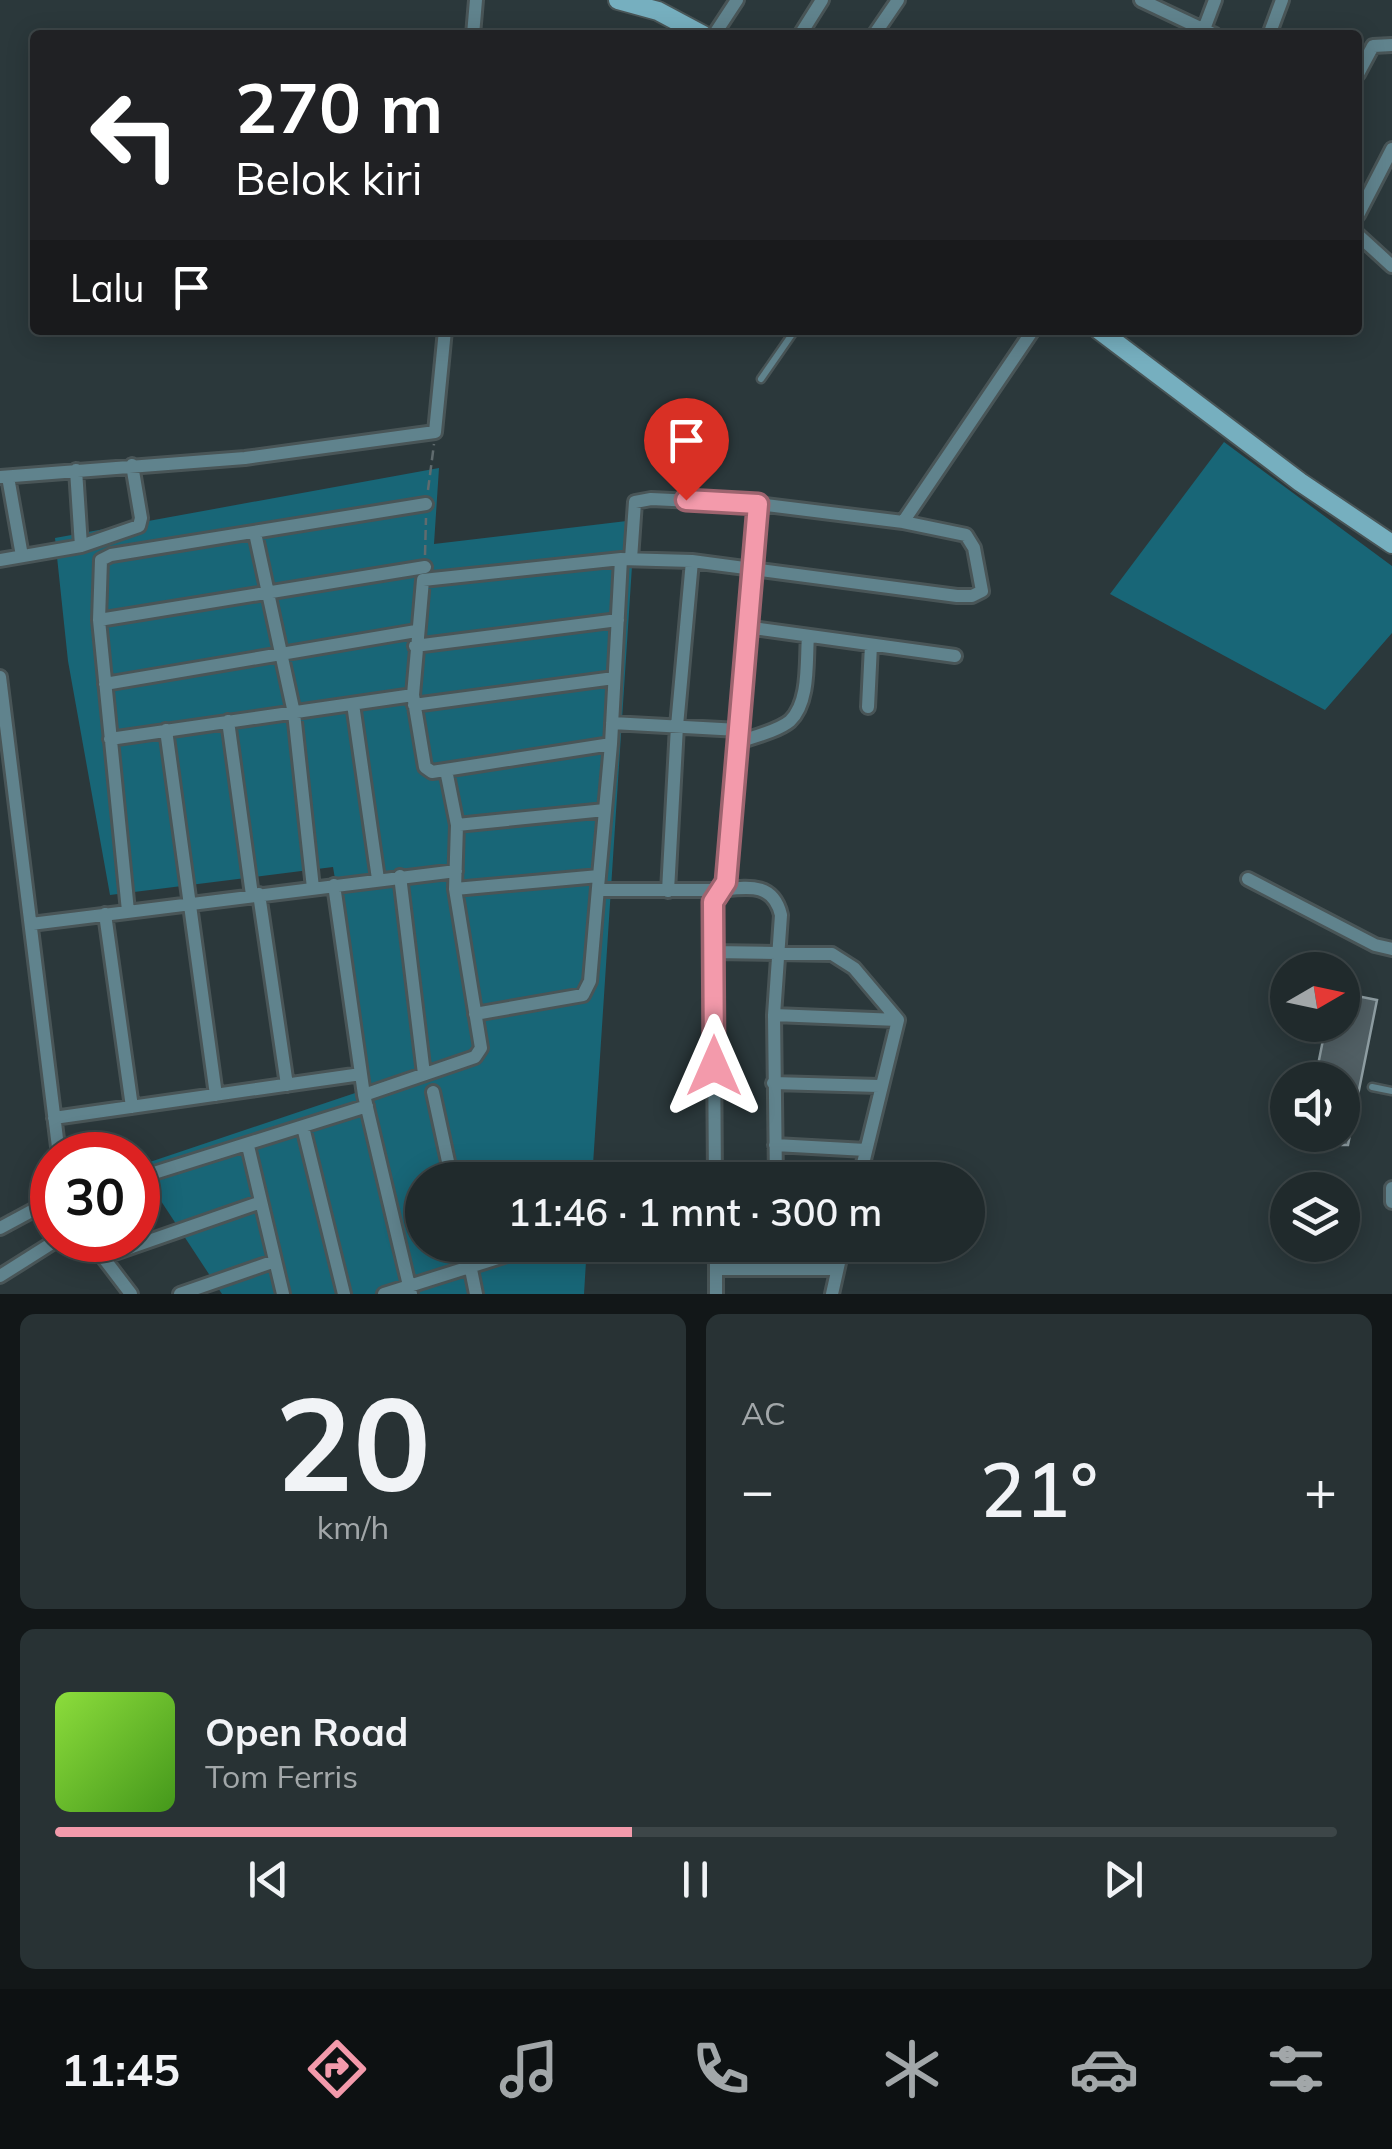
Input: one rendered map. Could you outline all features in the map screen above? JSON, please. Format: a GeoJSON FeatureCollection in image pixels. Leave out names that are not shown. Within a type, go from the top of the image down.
{"type":"FeatureCollection","features":[{"type":"Feature","properties":{"kind":"street"},"geometry":{"type":"LineString","coordinates":[[473,30],[476,0]]}},
{"type":"Feature","properties":{"kind":"street"},"geometry":{"type":"LineString","coordinates":[[618,0],[661,6],[698,30]]}},
{"type":"Feature","properties":{"kind":"street"},"geometry":{"type":"LineString","coordinates":[[708,30],[737,0]]}},
{"type":"Feature","properties":{"kind":"street"},"geometry":{"type":"LineString","coordinates":[[803,30],[822,0]]}},
{"type":"Feature","properties":{"kind":"street"},"geometry":{"type":"LineString","coordinates":[[877,30],[898,0]]}},
{"type":"Feature","properties":{"kind":"street"},"geometry":{"type":"LineString","coordinates":[[1210,30],[1214,0]]}},
{"type":"Feature","properties":{"kind":"street"},"geometry":{"type":"LineString","coordinates":[[1271,30],[1282,0]]}},
{"type":"Feature","properties":{"kind":"street"},"geometry":{"type":"LineString","coordinates":[[1148,2],[1206,30]]}},
{"type":"Feature","properties":{"kind":"street"},"geometry":{"type":"LineString","coordinates":[[1362,67],[1374,46],[1392,45]]}},
{"type":"Feature","properties":{"kind":"street"},"geometry":{"type":"LineString","coordinates":[[1362,208],[1392,148]]}},
{"type":"Feature","properties":{"kind":"street"},"geometry":{"type":"LineString","coordinates":[[1362,239],[1392,266]]}},
{"type":"Feature","properties":{"kind":"street"},"geometry":{"type":"LineString","coordinates":[[22,556],[4,477],[245,458],[435,432],[445,335]]}},
{"type":"Feature","properties":{"kind":"street"},"geometry":{"type":"LineString","coordinates":[[904,522],[1030,335]]}},
{"type":"Feature","properties":{"kind":"street"},"geometry":{"type":"LineString","coordinates":[[1105,335],[1300,482],[1392,544]]}},
{"type":"Feature","properties":{"kind":"street"},"geometry":{"type":"LineString","coordinates":[[0,560],[82,546],[139,526],[132,465]]}},
{"type":"Feature","properties":{"kind":"street"},"geometry":{"type":"LineString","coordinates":[[76,470],[82,546]]}},
{"type":"Feature","properties":{"kind":"street"},"geometry":{"type":"LineString","coordinates":[[475,1014],[583,995],[590,980],[611,744],[618,620],[626,559],[636,502],[651,499],[758,504],[904,522],[966,535],[974,548],[982,592],[972,596],[692,561],[626,559],[423,580],[416,630],[414,700],[425,767],[432,772],[611,744]]}},
{"type":"Feature","properties":{"kind":"street"},"geometry":{"type":"LineString","coordinates":[[128,912],[99,620],[99,566],[105,557],[426,504]]}},
{"type":"Feature","properties":{"kind":"street"},"geometry":{"type":"LineString","coordinates":[[715,1162],[713,902],[726,882],[758,504]]}},
{"type":"Feature","properties":{"kind":"street"},"geometry":{"type":"LineString","coordinates":[[255,533],[294,713],[313,888]]}},
{"type":"Feature","properties":{"kind":"street"},"geometry":{"type":"LineString","coordinates":[[668,891],[676,726],[692,561]]}},
{"type":"Feature","properties":{"kind":"street"},"geometry":{"type":"LineString","coordinates":[[99,620],[425,567]]}},
{"type":"Feature","properties":{"kind":"street"},"geometry":{"type":"LineString","coordinates":[[415,646],[618,620]]}},
{"type":"Feature","properties":{"kind":"street"},"geometry":{"type":"LineString","coordinates":[[746,627],[955,656]]}},
{"type":"Feature","properties":{"kind":"street"},"geometry":{"type":"LineString","coordinates":[[105,684],[416,630]]}},
{"type":"Feature","properties":{"kind":"street"},"geometry":{"type":"LineString","coordinates":[[612,723],[676,726],[739,736],[789,722],[804,687],[808,636]]}},
{"type":"Feature","properties":{"kind":"street"},"geometry":{"type":"LineString","coordinates":[[868,707],[871,644]]}},
{"type":"Feature","properties":{"kind":"street"},"geometry":{"type":"LineString","coordinates":[[0,677],[4,754],[31,924],[56,1132]]}},
{"type":"Feature","properties":{"kind":"street"},"geometry":{"type":"LineString","coordinates":[[110,739],[353,704],[614,678]]}},
{"type":"Feature","properties":{"kind":"street"},"geometry":{"type":"LineString","coordinates":[[353,704],[378,879]]}},
{"type":"Feature","properties":{"kind":"street"},"geometry":{"type":"LineString","coordinates":[[228,722],[286,1085]]}},
{"type":"Feature","properties":{"kind":"street"},"geometry":{"type":"LineString","coordinates":[[166,730],[216,1095]]}},
{"type":"Feature","properties":{"kind":"street"},"geometry":{"type":"LineString","coordinates":[[160,1172],[303,1127],[424,1074],[475,1058],[480,1048],[455,889],[457,825],[446,770]]}},
{"type":"Feature","properties":{"kind":"street"},"geometry":{"type":"LineString","coordinates":[[457,825],[605,810]]}},
{"type":"Feature","properties":{"kind":"street"},"geometry":{"type":"LineString","coordinates":[[31,924],[456,871]]}},
{"type":"Feature","properties":{"kind":"street"},"geometry":{"type":"LineString","coordinates":[[400,876],[424,1074]]}},
{"type":"Feature","properties":{"kind":"street"},"geometry":{"type":"LineString","coordinates":[[1248,880],[1375,945],[1392,949]]}},
{"type":"Feature","properties":{"kind":"street"},"geometry":{"type":"LineString","coordinates":[[455,889],[599,883],[668,891],[760,889],[771,893],[778,901],[781,915],[774,1015],[775,1162]]}},
{"type":"Feature","properties":{"kind":"street"},"geometry":{"type":"LineString","coordinates":[[334,885],[361,1074],[410,1290]]}},
{"type":"Feature","properties":{"kind":"street"},"geometry":{"type":"LineString","coordinates":[[105,914],[132,1107]]}},
{"type":"Feature","properties":{"kind":"street"},"geometry":{"type":"LineString","coordinates":[[714,952],[832,954],[854,968],[898,1020]]}},
{"type":"Feature","properties":{"kind":"street"},"geometry":{"type":"LineString","coordinates":[[774,1015],[898,1020]]}},
{"type":"Feature","properties":{"kind":"street"},"geometry":{"type":"LineString","coordinates":[[863,1162],[898,1020]]}},
{"type":"Feature","properties":{"kind":"street"},"geometry":{"type":"LineString","coordinates":[[54,1118],[361,1074]]}},
{"type":"Feature","properties":{"kind":"street"},"geometry":{"type":"LineString","coordinates":[[773,1084],[879,1086]]}},
{"type":"Feature","properties":{"kind":"street"},"geometry":{"type":"LineString","coordinates":[[434,1092],[448,1162]]}},
{"type":"Feature","properties":{"kind":"street"},"geometry":{"type":"LineString","coordinates":[[303,1127],[344,1294]]}},
{"type":"Feature","properties":{"kind":"street"},"geometry":{"type":"LineString","coordinates":[[775,1145],[866,1150]]}},
{"type":"Feature","properties":{"kind":"street"},"geometry":{"type":"LineString","coordinates":[[248,1146],[283,1294]]}},
{"type":"Feature","properties":{"kind":"street"},"geometry":{"type":"LineString","coordinates":[[1392,1188],[1392,1202]]}},
{"type":"Feature","properties":{"kind":"street"},"geometry":{"type":"LineString","coordinates":[[160,1237],[261,1202]]}},
{"type":"Feature","properties":{"kind":"street"},"geometry":{"type":"LineString","coordinates":[[0,1228],[30,1212]]}},
{"type":"Feature","properties":{"kind":"street"},"geometry":{"type":"LineString","coordinates":[[0,1276],[30,1257]]}},
{"type":"Feature","properties":{"kind":"street"},"geometry":{"type":"LineString","coordinates":[[180,1294],[275,1261]]}},
{"type":"Feature","properties":{"kind":"street"},"geometry":{"type":"LineString","coordinates":[[107,1262],[130,1294]]}},
{"type":"Feature","properties":{"kind":"street"},"geometry":{"type":"LineString","coordinates":[[469,1262],[476,1294]]}},
{"type":"Feature","properties":{"kind":"street"},"geometry":{"type":"LineString","coordinates":[[384,1294],[410,1290],[483,1262]]}},
{"type":"Feature","properties":{"kind":"street"},"geometry":{"type":"LineString","coordinates":[[716,1262],[716,1294]]}},
{"type":"Feature","properties":{"kind":"street"},"geometry":{"type":"LineString","coordinates":[[777,1262],[777,1268]]}},
{"type":"Feature","properties":{"kind":"street"},"geometry":{"type":"LineString","coordinates":[[832,1294],[839,1262]]}},
{"type":"Feature","properties":{"kind":"street"},"geometry":{"type":"LineString","coordinates":[[716,1269],[837,1269]]}},
{"type":"Feature","properties":{"kind":"lane"},"geometry":{"type":"LineString","coordinates":[[760,379],[791,335]]}},
{"type":"Feature","properties":{"kind":"lane"},"geometry":{"type":"LineString","coordinates":[[1372,1088],[1392,1091]]}},
{"type":"Feature","properties":{"kind":"path"},"geometry":{"type":"LineString","coordinates":[[425,567],[426,504],[435,432]]}},
{"type":"Feature","properties":{"kind":"shaded area"},"geometry":{"type":"Polygon","coordinates":[[[1224,442],[1392,566],[1392,633],[1325,710],[1110,594],[1224,442]]]}},
{"type":"Feature","properties":{"kind":"shaded area"},"geometry":{"type":"Polygon","coordinates":[[[439,468],[434,544],[635,520],[593,1162],[405,1162],[405,1262],[586,1262],[584,1294],[222,1294],[160,1200],[160,1159],[370,1088],[333,867],[110,895],[68,661],[55,538],[439,468]]]}},
{"type":"Feature","properties":{"kind":"building"},"geometry":{"type":"Polygon","coordinates":[[[1360,997],[1377,1000],[1360,1085],[1360,1062],[1319,1062],[1323,1042],[1360,1042],[1360,997]]]}},
{"type":"Feature","properties":{"kind":"route"},"geometry":{"type":"LineString","coordinates":[[686,500],[758,504],[726,882],[713,902],[714,1066]]}}]}
